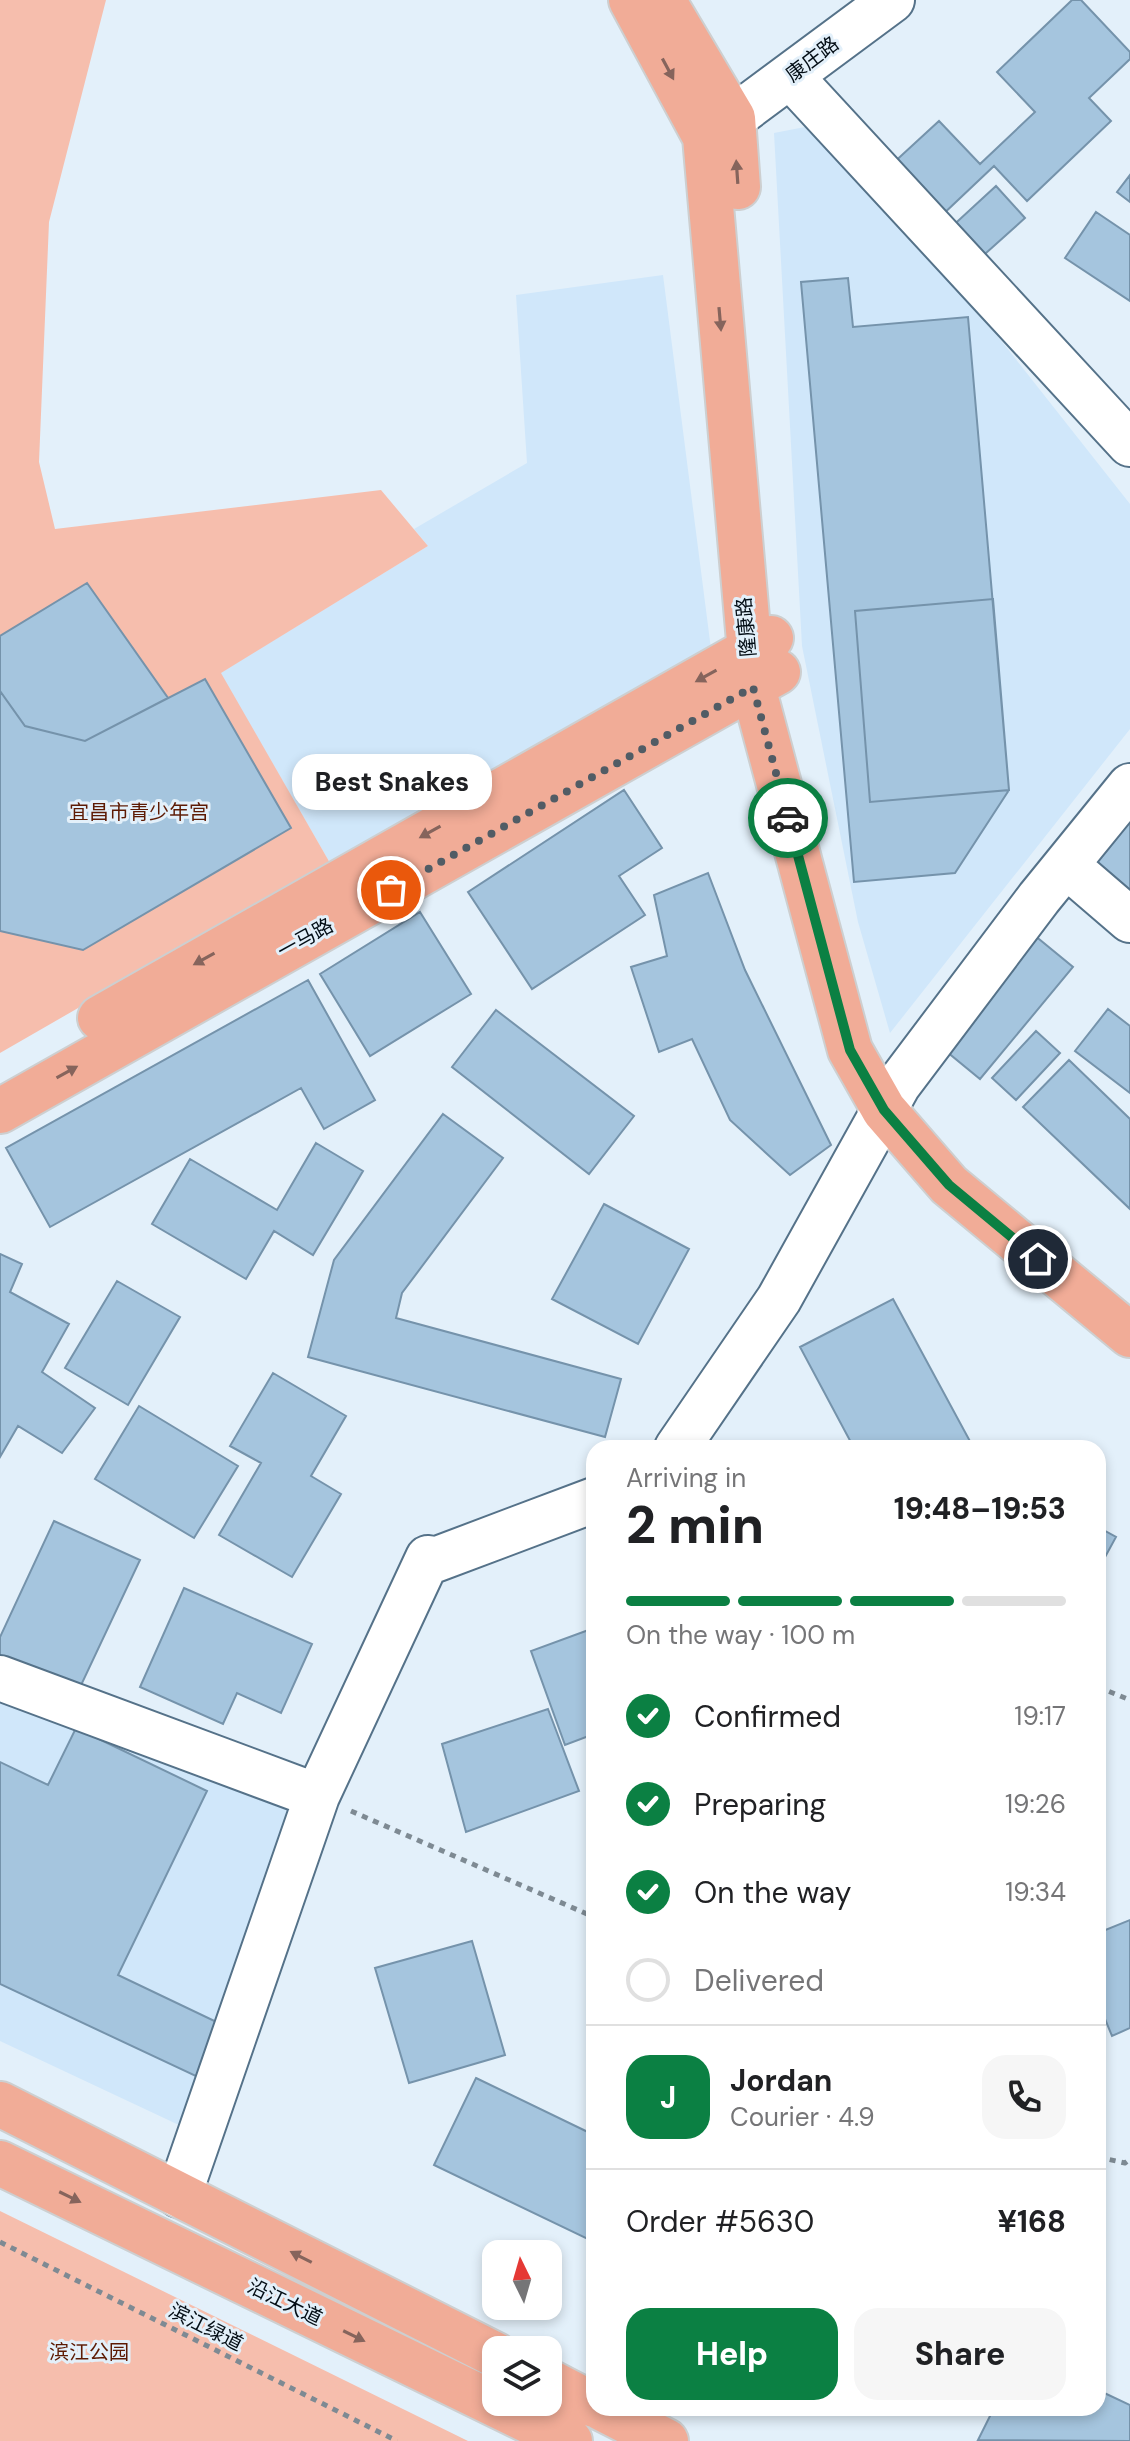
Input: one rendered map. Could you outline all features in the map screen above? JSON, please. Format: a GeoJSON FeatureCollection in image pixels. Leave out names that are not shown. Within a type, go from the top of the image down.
{"type":"FeatureCollection","features":[{"type":"Feature","properties":{"kind":"main road","name":"隆康路"},"geometry":{"type":"LineString","coordinates":[[631,0],[705,137],[763,662],[891,1097],[949,1185],[1130,1335]]}},
{"type":"Feature","properties":{"kind":"main road","name":"隆康路"},"geometry":{"type":"LineString","coordinates":[[663,0],[733,118],[763,662]]}},
{"type":"Feature","properties":{"kind":"main road","name":"一马路"},"geometry":{"type":"LineString","coordinates":[[0,1075],[763,662]]}},
{"type":"Feature","properties":{"kind":"main road","name":"一马路"},"geometry":{"type":"LineString","coordinates":[[0,1111],[763,662]]}},
{"type":"Feature","properties":{"kind":"main road","name":"隆康路"},"geometry":{"type":"LineString","coordinates":[[891,1097],[958,1160],[1130,1305]]}},
{"type":"Feature","properties":{"kind":"main road"},"geometry":{"type":"LineString","coordinates":[[0,2104],[482,2348]]}},
{"type":"Feature","properties":{"kind":"main road","name":"沿江大道"},"geometry":{"type":"LineString","coordinates":[[0,2163],[570,2441]]}},
{"type":"Feature","properties":{"kind":"main road"},"geometry":{"type":"LineString","coordinates":[[562,2388],[586,2401]]}},
{"type":"Feature","properties":{"kind":"main road"},"geometry":{"type":"LineString","coordinates":[[617,2416],[666,2441]]}},
{"type":"Feature","properties":{"kind":"street","name":"康庄路"},"geometry":{"type":"LineString","coordinates":[[733,118],[892,0]]}},
{"type":"Feature","properties":{"kind":"street"},"geometry":{"type":"LineString","coordinates":[[790,76],[1130,444]]}},
{"type":"Feature","properties":{"kind":"street"},"geometry":{"type":"LineString","coordinates":[[682,1440],[779,1299],[891,1097],[1066,865],[1130,786]]}},
{"type":"Feature","properties":{"kind":"street"},"geometry":{"type":"LineString","coordinates":[[1066,865],[1130,920]]}},
{"type":"Feature","properties":{"kind":"street"},"geometry":{"type":"LineString","coordinates":[[179,2195],[317,1796],[428,1558],[432,1561],[586,1503]]}},
{"type":"Feature","properties":{"kind":"street"},"geometry":{"type":"LineString","coordinates":[[0,1678],[317,1796]]}},
{"type":"Feature","properties":{"kind":"path"},"geometry":{"type":"LineString","coordinates":[[1106,1690],[1130,1700]]}},
{"type":"Feature","properties":{"kind":"path"},"geometry":{"type":"LineString","coordinates":[[317,1796],[586,1914]]}},
{"type":"Feature","properties":{"kind":"path"},"geometry":{"type":"LineString","coordinates":[[1106,2159],[1125,2163],[1130,2159]]}},
{"type":"Feature","properties":{"kind":"path","name":"滨江绿道"},"geometry":{"type":"LineString","coordinates":[[0,2242],[397,2441]]}},
{"type":"Feature","properties":{"kind":"shaded area"},"geometry":{"type":"Polygon","coordinates":[[[810,126],[917,234],[1130,504],[1130,729],[890,1033],[858,922],[802,646],[774,133],[810,126]]]}},
{"type":"Feature","properties":{"kind":"shaded area"},"geometry":{"type":"Polygon","coordinates":[[[663,275],[711,649],[330,863],[220,673],[428,546],[414,529],[527,463],[516,295],[663,275]]]}},
{"type":"Feature","properties":{"kind":"shaded area"},"geometry":{"type":"Polygon","coordinates":[[[0,1697],[292,1802],[181,2126],[0,2041],[0,1697]]]}},
{"type":"Feature","properties":{"kind":"green space","name":"宜昌市青少年宫"},"geometry":{"type":"Polygon","coordinates":[[[0,0],[106,0],[49,222],[39,462],[55,529],[381,490],[428,546],[221,673],[330,863],[0,1053],[0,0]]]}},
{"type":"Feature","properties":{"kind":"green space","name":"滨江公园"},"geometry":{"type":"Polygon","coordinates":[[[0,2211],[468,2441],[0,2441],[0,2211]]]}},
{"type":"Feature","properties":{"kind":"building"},"geometry":{"type":"Polygon","coordinates":[[[1072,0],[1081,0],[1130,52],[1130,59],[1089,98],[1111,121],[1027,201],[994,166],[939,218],[890,166],[939,121],[980,164],[1035,112],[997,72],[1072,0]]]}},
{"type":"Feature","properties":{"kind":"building"},"geometry":{"type":"Polygon","coordinates":[[[1130,175],[1130,202],[1117,192],[1130,175]]]}},
{"type":"Feature","properties":{"kind":"building"},"geometry":{"type":"Polygon","coordinates":[[[996,186],[1025,218],[976,262],[947,231],[996,186]]]}},
{"type":"Feature","properties":{"kind":"building"},"geometry":{"type":"Polygon","coordinates":[[[1096,212],[1130,235],[1130,301],[1065,258],[1096,212]]]}},
{"type":"Feature","properties":{"kind":"building"},"geometry":{"type":"Polygon","coordinates":[[[848,278],[853,327],[968,317],[1009,790],[955,873],[854,882],[801,282],[848,278]]]}},
{"type":"Feature","properties":{"kind":"building"},"geometry":{"type":"Polygon","coordinates":[[[87,583],[168,698],[85,741],[25,726],[0,691],[0,636],[87,583]]]}},
{"type":"Feature","properties":{"kind":"building"},"geometry":{"type":"Polygon","coordinates":[[[993,599],[1009,790],[870,802],[855,611],[993,599]]]}},
{"type":"Feature","properties":{"kind":"building","name":"宜昌市青少年宫"},"geometry":{"type":"Polygon","coordinates":[[[205,679],[291,828],[83,950],[0,931],[0,691],[25,726],[85,741],[205,679]]]}},
{"type":"Feature","properties":{"kind":"building"},"geometry":{"type":"Polygon","coordinates":[[[624,790],[662,848],[619,876],[645,915],[532,989],[468,892],[624,790]]]}},
{"type":"Feature","properties":{"kind":"building"},"geometry":{"type":"Polygon","coordinates":[[[1130,814],[1130,888],[1118,901],[1080,866],[1130,814]]]}},
{"type":"Feature","properties":{"kind":"building"},"geometry":{"type":"Polygon","coordinates":[[[708,873],[745,970],[831,1145],[790,1175],[730,1120],[692,1039],[659,1052],[631,967],[667,956],[654,895],[708,873]]]}},
{"type":"Feature","properties":{"kind":"building"},"geometry":{"type":"Polygon","coordinates":[[[420,912],[471,994],[370,1056],[320,974],[420,912]]]}},
{"type":"Feature","properties":{"kind":"building"},"geometry":{"type":"Polygon","coordinates":[[[1028,930],[1073,967],[980,1079],[935,1042],[1028,930]]]}},
{"type":"Feature","properties":{"kind":"building"},"geometry":{"type":"Polygon","coordinates":[[[308,980],[375,1100],[324,1129],[301,1088],[50,1227],[6,1148],[308,980]]]}},
{"type":"Feature","properties":{"kind":"building"},"geometry":{"type":"Polygon","coordinates":[[[1108,1009],[1130,1026],[1130,1093],[1075,1051],[1108,1009]]]}},
{"type":"Feature","properties":{"kind":"building"},"geometry":{"type":"Polygon","coordinates":[[[496,1010],[634,1116],[589,1174],[452,1067],[496,1010]]]}},
{"type":"Feature","properties":{"kind":"building"},"geometry":{"type":"Polygon","coordinates":[[[1036,1031],[1060,1053],[1016,1100],[992,1078],[1036,1031]]]}},
{"type":"Feature","properties":{"kind":"building"},"geometry":{"type":"Polygon","coordinates":[[[1069,1060],[1130,1119],[1130,1209],[1023,1107],[1069,1060]]]}},
{"type":"Feature","properties":{"kind":"building"},"geometry":{"type":"Polygon","coordinates":[[[443,1114],[503,1158],[402,1293],[396,1318],[621,1379],[605,1437],[308,1357],[334,1260],[443,1114]]]}},
{"type":"Feature","properties":{"kind":"building"},"geometry":{"type":"Polygon","coordinates":[[[316,1143],[363,1171],[313,1255],[274,1231],[246,1279],[152,1224],[190,1159],[277,1210],[316,1143]]]}},
{"type":"Feature","properties":{"kind":"building"},"geometry":{"type":"Polygon","coordinates":[[[604,1204],[689,1249],[638,1344],[552,1299],[604,1204]]]}},
{"type":"Feature","properties":{"kind":"building"},"geometry":{"type":"Polygon","coordinates":[[[0,1254],[22,1264],[10,1292],[69,1324],[42,1372],[95,1408],[62,1453],[18,1426],[0,1457],[0,1254]]]}},
{"type":"Feature","properties":{"kind":"building"},"geometry":{"type":"Polygon","coordinates":[[[117,1281],[180,1317],[128,1405],[65,1368],[117,1281]]]}},
{"type":"Feature","properties":{"kind":"building"},"geometry":{"type":"Polygon","coordinates":[[[893,1299],[969,1440],[850,1440],[800,1347],[893,1299]]]}},
{"type":"Feature","properties":{"kind":"building"},"geometry":{"type":"Polygon","coordinates":[[[273,1373],[346,1416],[311,1476],[341,1494],[292,1577],[219,1535],[261,1463],[230,1446],[273,1373]]]}},
{"type":"Feature","properties":{"kind":"building"},"geometry":{"type":"Polygon","coordinates":[[[139,1406],[238,1466],[194,1538],[95,1479],[139,1406]]]}},
{"type":"Feature","properties":{"kind":"building"},"geometry":{"type":"Polygon","coordinates":[[[54,1521],[140,1560],[75,1698],[0,1664],[0,1637],[54,1521]]]}},
{"type":"Feature","properties":{"kind":"building"},"geometry":{"type":"Polygon","coordinates":[[[1106,1531],[1116,1537],[1106,1555],[1106,1531]]]}},
{"type":"Feature","properties":{"kind":"building"},"geometry":{"type":"Polygon","coordinates":[[[184,1588],[312,1644],[281,1713],[237,1693],[223,1724],[140,1687],[184,1588]]]}},
{"type":"Feature","properties":{"kind":"building"},"geometry":{"type":"Polygon","coordinates":[[[586,1631],[586,1737],[565,1745],[531,1651],[586,1631]]]}},
{"type":"Feature","properties":{"kind":"building"},"geometry":{"type":"Polygon","coordinates":[[[548,1709],[579,1791],[466,1832],[442,1744],[548,1709]]]}},
{"type":"Feature","properties":{"kind":"building"},"geometry":{"type":"Polygon","coordinates":[[[76,1728],[207,1791],[118,1975],[225,2026],[200,2078],[0,1984],[0,1762],[48,1785],[76,1728]]]}},
{"type":"Feature","properties":{"kind":"building"},"geometry":{"type":"Polygon","coordinates":[[[1130,1920],[1130,2028],[1112,2036],[1106,2021],[1106,1930],[1130,1920]]]}},
{"type":"Feature","properties":{"kind":"building"},"geometry":{"type":"Polygon","coordinates":[[[472,1941],[505,2055],[409,2083],[375,1968],[472,1941]]]}},
{"type":"Feature","properties":{"kind":"building"},"geometry":{"type":"Polygon","coordinates":[[[476,2078],[586,2131],[586,2238],[434,2165],[476,2078]]]}},
{"type":"Feature","properties":{"kind":"building"},"geometry":{"type":"Polygon","coordinates":[[[1106,2394],[1130,2405],[1130,2441],[978,2440],[990,2416],[1106,2416],[1106,2394]]]}},
{"type":"Feature","properties":{"kind":"way so far"},"geometry":{"type":"LineString","coordinates":[[391,890],[753,687],[788,818]]}},
{"type":"Feature","properties":{"kind":"place","name":"Best Snakes"},"geometry":{"type":"Point","coordinates":[391,890]}},
{"type":"Feature","properties":{"kind":"route"},"geometry":{"type":"LineString","coordinates":[[788,818],[850,1050],[884,1110],[949,1185],[1038,1259]]}}]}
